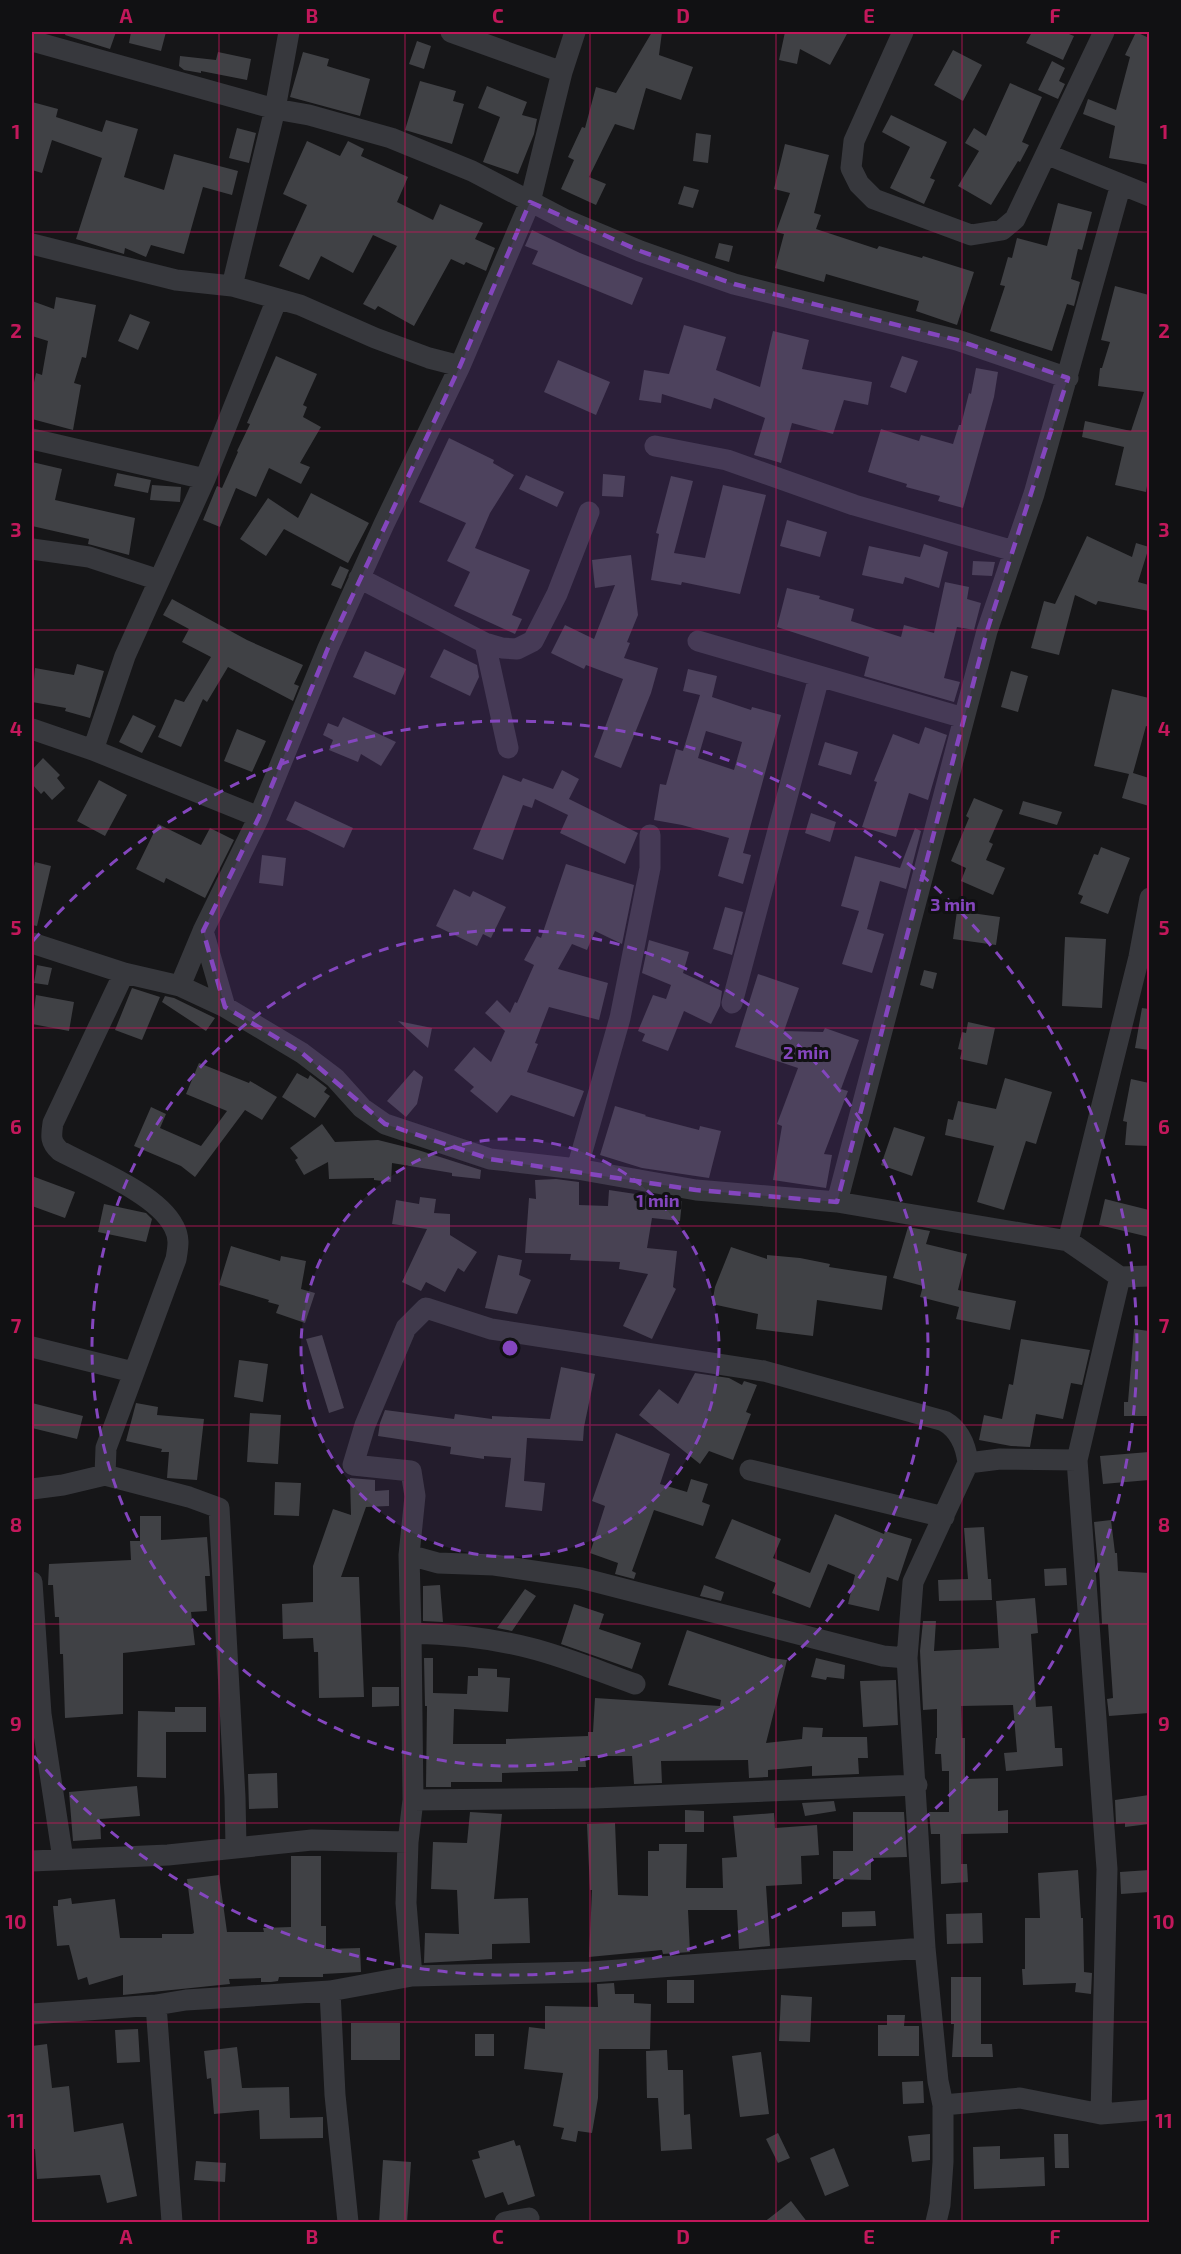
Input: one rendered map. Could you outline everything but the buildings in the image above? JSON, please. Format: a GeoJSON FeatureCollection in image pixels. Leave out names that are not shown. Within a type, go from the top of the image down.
{"type":"FeatureCollection","features":[{"type":"Feature","properties":{"kind":"street"},"geometry":{"type":"LineString","coordinates":[[231,286],[275,109],[289,32]]}},
{"type":"Feature","properties":{"kind":"street"},"geometry":{"type":"LineString","coordinates":[[451,32],[562,72]]}},
{"type":"Feature","properties":{"kind":"street"},"geometry":{"type":"LineString","coordinates":[[180,986],[203,931],[260,817],[328,648],[460,366],[530,202],[562,72],[575,32]]}},
{"type":"Feature","properties":{"kind":"street"},"geometry":{"type":"LineString","coordinates":[[903,32],[854,141],[851,168],[859,184],[874,199],[971,235],[1002,230],[1015,219],[1104,32]]}},
{"type":"Feature","properties":{"kind":"street"},"geometry":{"type":"LineString","coordinates":[[42,39],[275,109],[309,115],[391,138],[472,171],[566,220],[734,284],[957,340],[1068,378]]}},
{"type":"Feature","properties":{"kind":"street"},"geometry":{"type":"LineString","coordinates":[[1046,153],[1149,196]]}},
{"type":"Feature","properties":{"kind":"street"},"geometry":{"type":"LineString","coordinates":[[837,1202],[993,613],[1034,494],[1121,184]]}},
{"type":"Feature","properties":{"kind":"street"},"geometry":{"type":"LineString","coordinates":[[32,244],[176,279],[231,286],[300,305],[418,354],[460,366]]}},
{"type":"Feature","properties":{"kind":"street"},"geometry":{"type":"LineString","coordinates":[[93,750],[125,656],[205,479],[277,299]]}},
{"type":"Feature","properties":{"kind":"street"},"geometry":{"type":"LineString","coordinates":[[32,439],[205,479]]}},
{"type":"Feature","properties":{"kind":"street"},"geometry":{"type":"LineString","coordinates":[[656,446],[728,460],[854,506],[1014,551]]}},
{"type":"Feature","properties":{"kind":"street"},"geometry":{"type":"LineString","coordinates":[[359,578],[485,643],[502,648],[517,648],[533,641],[557,594],[589,512]]}},
{"type":"Feature","properties":{"kind":"street"},"geometry":{"type":"LineString","coordinates":[[32,549],[89,557],[159,580]]}},
{"type":"Feature","properties":{"kind":"street"},"geometry":{"type":"LineString","coordinates":[[698,641],[964,718]]}},
{"type":"Feature","properties":{"kind":"street"},"geometry":{"type":"LineString","coordinates":[[485,643],[508,748]]}},
{"type":"Feature","properties":{"kind":"street"},"geometry":{"type":"LineString","coordinates":[[732,1003],[819,677]]}},
{"type":"Feature","properties":{"kind":"street"},"geometry":{"type":"LineString","coordinates":[[32,729],[93,750],[260,817]]}},
{"type":"Feature","properties":{"kind":"street"},"geometry":{"type":"LineString","coordinates":[[577,1169],[620,1018],[650,868],[650,835]]}},
{"type":"Feature","properties":{"kind":"street"},"geometry":{"type":"LineString","coordinates":[[1068,1241],[1139,957],[1149,898]]}},
{"type":"Feature","properties":{"kind":"street"},"geometry":{"type":"LineString","coordinates":[[203,931],[225,1007]]}},
{"type":"Feature","properties":{"kind":"street"},"geometry":{"type":"LineString","coordinates":[[32,943],[124,973],[180,986],[225,1007],[302,1053],[335,1078],[362,1108],[385,1124],[490,1159],[577,1169],[696,1190],[837,1202],[1068,1241],[1120,1277],[1149,1276]]}},
{"type":"Feature","properties":{"kind":"street"},"geometry":{"type":"LineString","coordinates":[[105,1475],[106,1448],[176,1258],[179,1242],[174,1227],[164,1211],[145,1196],[60,1151],[52,1144],[51,1137],[53,1123],[124,973]]}},
{"type":"Feature","properties":{"kind":"street"},"geometry":{"type":"LineString","coordinates":[[1101,2114],[1107,1869],[1077,1460],[1120,1277]]}},
{"type":"Feature","properties":{"kind":"street"},"geometry":{"type":"LineString","coordinates":[[412,1976],[406,1903],[408,1842],[413,1800],[409,1555],[415,1496],[411,1471],[353,1465],[365,1425],[406,1328],[426,1308],[491,1329],[764,1371],[944,1421],[957,1431],[966,1449],[968,1463],[913,1582],[907,1658],[926,1948],[938,2081],[943,2105],[943,2162],[940,2205],[936,2223]]}},
{"type":"Feature","properties":{"kind":"street"},"geometry":{"type":"LineString","coordinates":[[32,1347],[133,1372]]}},
{"type":"Feature","properties":{"kind":"street"},"geometry":{"type":"LineString","coordinates":[[968,1463],[1000,1459],[1077,1460]]}},
{"type":"Feature","properties":{"kind":"street"},"geometry":{"type":"LineString","coordinates":[[750,1470],[944,1516]]}},
{"type":"Feature","properties":{"kind":"street"},"geometry":{"type":"LineString","coordinates":[[32,1489],[63,1485],[105,1475],[189,1497],[219,1508],[236,1847]]}},
{"type":"Feature","properties":{"kind":"street"},"geometry":{"type":"LineString","coordinates":[[409,1555],[438,1563],[494,1565],[581,1578],[883,1656],[907,1658]]}},
{"type":"Feature","properties":{"kind":"street"},"geometry":{"type":"LineString","coordinates":[[32,1582],[41,1714],[63,1859]]}},
{"type":"Feature","properties":{"kind":"street"},"geometry":{"type":"LineString","coordinates":[[411,1633],[483,1638],[531,1648],[635,1684]]}},
{"type":"Feature","properties":{"kind":"street"},"geometry":{"type":"LineString","coordinates":[[413,1800],[595,1798],[916,1785]]}},
{"type":"Feature","properties":{"kind":"street"},"geometry":{"type":"LineString","coordinates":[[32,1861],[168,1855],[312,1840],[408,1842]]}},
{"type":"Feature","properties":{"kind":"street"},"geometry":{"type":"LineString","coordinates":[[32,2014],[156,2006],[186,2000],[330,1991],[412,1976],[591,1972],[926,1948]]}},
{"type":"Feature","properties":{"kind":"street"},"geometry":{"type":"LineString","coordinates":[[330,1991],[335,2095],[348,2223]]}},
{"type":"Feature","properties":{"kind":"street"},"geometry":{"type":"LineString","coordinates":[[156,2006],[172,2223]]}},
{"type":"Feature","properties":{"kind":"street"},"geometry":{"type":"LineString","coordinates":[[943,2105],[1020,2098],[1101,2114],[1149,2110]]}},
{"type":"Feature","properties":{"kind":"street"},"geometry":{"type":"LineString","coordinates":[[505,2223],[529,2218]]}},
{"type":"Feature","properties":{"kind":"highlighted area"},"geometry":{"type":"Polygon","coordinates":[[[530,202],[640,251],[734,284],[957,340],[1068,378],[987,631],[837,1202],[696,1190],[490,1159],[385,1124],[302,1053],[225,1007],[203,931],[259,817],[328,648],[460,366],[530,202]]]}}]}
